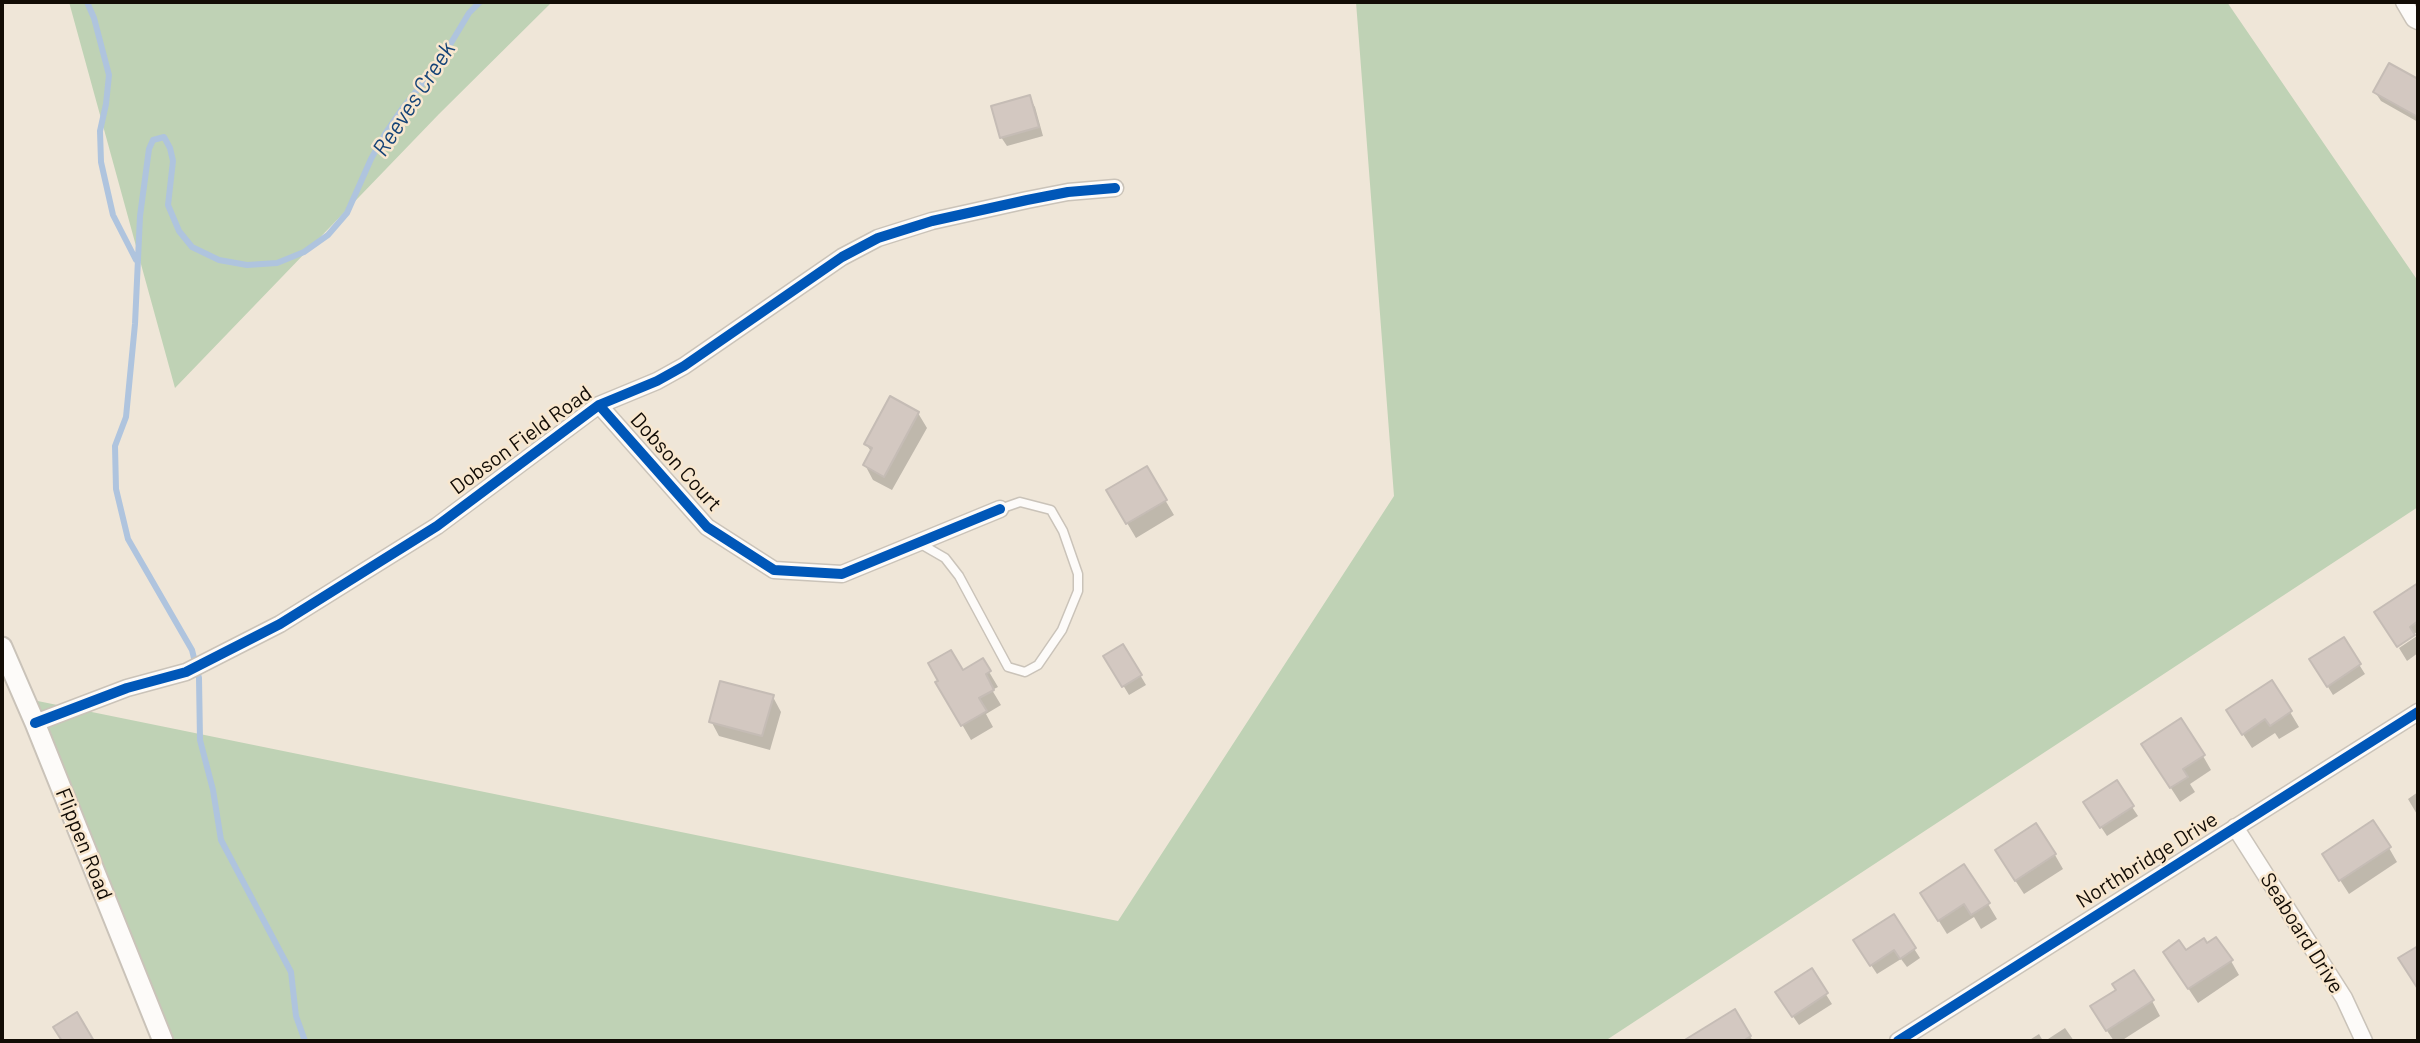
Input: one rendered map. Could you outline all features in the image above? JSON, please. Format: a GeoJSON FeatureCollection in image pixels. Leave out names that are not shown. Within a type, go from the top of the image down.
{"type":"FeatureCollection","features":[{"type":"Feature","properties":{"kind":"street"},"geometry":{"type":"LineString","coordinates":[[2403,2],[2418,21]]}},
{"type":"Feature","properties":{"kind":"street","name":"Dobson Field Road"},"geometry":{"type":"LineString","coordinates":[[35,723],[127,688],[186,672],[280,624],[437,526],[599,405],[657,382],[684,366],[842,257],[887,234],[1027,200],[1068,192],[1115,188]]}},
{"type":"Feature","properties":{"kind":"street","name":"Dobson Court"},"geometry":{"type":"LineString","coordinates":[[599,405],[707,527],[774,570],[842,575],[1000,509]]}},
{"type":"Feature","properties":{"kind":"street","name":"Flippen Road"},"geometry":{"type":"LineString","coordinates":[[2,648],[35,723],[163,1041]]}},
{"type":"Feature","properties":{"kind":"street","name":"Northbridge Drive"},"geometry":{"type":"LineString","coordinates":[[1898,1041],[2418,712]]}},
{"type":"Feature","properties":{"kind":"street","name":"Seaboard Drive"},"geometry":{"type":"LineString","coordinates":[[2235,827],[2344,998],[2364,1041]]}},
{"type":"Feature","properties":{"kind":"lane"},"geometry":{"type":"LineString","coordinates":[[919,543],[945,558],[958,576],[1008,667],[1025,672],[1038,665],[1062,629],[1078,591],[1078,574],[1063,531],[1051,510],[1020,502],[1000,509]]}},
{"type":"Feature","properties":{"kind":"green space"},"geometry":{"type":"Polygon","coordinates":[[[69,2],[552,2],[439,114],[175,388],[69,2]]]}},
{"type":"Feature","properties":{"kind":"green space"},"geometry":{"type":"Polygon","coordinates":[[[1356,2],[2227,2],[2418,281],[2418,507],[1605,1041],[165,1041],[18,697],[1118,921],[1394,496],[1356,2]]]}},
{"type":"Feature","properties":{"kind":"building"},"geometry":{"type":"Polygon","coordinates":[[[2389,63],[2418,79],[2418,117],[2373,92],[2389,63]]]}},
{"type":"Feature","properties":{"kind":"building"},"geometry":{"type":"Polygon","coordinates":[[[1030,95],[1039,127],[1000,138],[991,106],[1030,95]]]}},
{"type":"Feature","properties":{"kind":"building"},"geometry":{"type":"Polygon","coordinates":[[[890,396],[919,412],[884,477],[863,465],[872,448],[864,444],[890,396]]]}},
{"type":"Feature","properties":{"kind":"building"},"geometry":{"type":"Polygon","coordinates":[[[1147,466],[1167,500],[1126,524],[1106,490],[1147,466]]]}},
{"type":"Feature","properties":{"kind":"building"},"geometry":{"type":"Polygon","coordinates":[[[2418,583],[2418,621],[2410,627],[2415,635],[2397,647],[2374,612],[2418,583]]]}},
{"type":"Feature","properties":{"kind":"building"},"geometry":{"type":"Polygon","coordinates":[[[2344,637],[2361,664],[2327,687],[2309,659],[2344,637]]]}},
{"type":"Feature","properties":{"kind":"building"},"geometry":{"type":"Polygon","coordinates":[[[1123,644],[1142,675],[1122,687],[1103,656],[1123,644]]]}},
{"type":"Feature","properties":{"kind":"building"},"geometry":{"type":"Polygon","coordinates":[[[951,650],[963,670],[983,658],[991,671],[986,674],[994,690],[979,698],[987,711],[961,726],[935,682],[938,681],[928,663],[951,650]]]}},
{"type":"Feature","properties":{"kind":"building"},"geometry":{"type":"Polygon","coordinates":[[[2272,680],[2292,711],[2270,726],[2265,719],[2242,735],[2226,710],[2272,680]]]}},
{"type":"Feature","properties":{"kind":"building"},"geometry":{"type":"Polygon","coordinates":[[[720,681],[774,695],[762,736],[709,722],[720,681]]]}},
{"type":"Feature","properties":{"kind":"building"},"geometry":{"type":"Polygon","coordinates":[[[2181,718],[2205,755],[2183,769],[2188,777],[2170,788],[2141,744],[2181,718]]]}},
{"type":"Feature","properties":{"kind":"building"},"geometry":{"type":"Polygon","coordinates":[[[2117,780],[2134,806],[2100,828],[2083,802],[2117,780]]]}},
{"type":"Feature","properties":{"kind":"building"},"geometry":{"type":"Polygon","coordinates":[[[2373,820],[2391,847],[2339,881],[2322,854],[2373,820]]]}},
{"type":"Feature","properties":{"kind":"building"},"geometry":{"type":"Polygon","coordinates":[[[2036,823],[2056,854],[2015,881],[1995,850],[2036,823]]]}},
{"type":"Feature","properties":{"kind":"building"},"geometry":{"type":"Polygon","coordinates":[[[1964,864],[1990,903],[1971,915],[1964,904],[1938,921],[1920,893],[1964,864]]]}},
{"type":"Feature","properties":{"kind":"building"},"geometry":{"type":"Polygon","coordinates":[[[1894,914],[1916,948],[1900,959],[1894,950],[1870,966],[1853,940],[1894,914]]]}},
{"type":"Feature","properties":{"kind":"building"},"geometry":{"type":"Polygon","coordinates":[[[2216,937],[2233,960],[2188,989],[2163,952],[2179,940],[2186,950],[2204,938],[2207,943],[2216,937]]]}},
{"type":"Feature","properties":{"kind":"building"},"geometry":{"type":"Polygon","coordinates":[[[2418,946],[2418,989],[2398,958],[2418,946]]]}},
{"type":"Feature","properties":{"kind":"building"},"geometry":{"type":"Polygon","coordinates":[[[1812,968],[1828,993],[1792,1017],[1775,992],[1812,968]]]}},
{"type":"Feature","properties":{"kind":"building"},"geometry":{"type":"Polygon","coordinates":[[[2134,970],[2154,1000],[2106,1031],[2090,1006],[2116,990],[2112,984],[2134,970]]]}},
{"type":"Feature","properties":{"kind":"building"},"geometry":{"type":"Polygon","coordinates":[[[1735,1009],[1751,1036],[1743,1041],[1683,1041],[1735,1009]]]}},
{"type":"Feature","properties":{"kind":"building"},"geometry":{"type":"Polygon","coordinates":[[[77,1012],[94,1041],[62,1041],[53,1027],[77,1012]]]}},
{"type":"Feature","properties":{"kind":"waterway","name":"Reeves Creek"},"geometry":{"type":"LineString","coordinates":[[87,2],[109,75],[100,131],[101,162],[113,215],[136,260]]}},
{"type":"Feature","properties":{"kind":"waterway"},"geometry":{"type":"LineString","coordinates":[[305,1041],[296,1016],[291,972],[221,840],[213,790],[200,740],[199,678],[192,650],[128,539],[116,489],[115,446],[126,417],[135,324],[140,216],[149,149],[153,140],[164,137],[170,148],[173,161],[168,205],[179,231],[192,247],[219,260],[247,265],[277,263],[304,252],[328,235],[347,213],[385,134],[439,63],[469,13],[480,2]]}},
{"type":"Feature","properties":{"kind":"cycle path"},"geometry":{"type":"LineString","coordinates":[[35,723],[127,688],[186,672],[280,624],[437,526],[599,405],[657,381],[684,366],[842,257],[878,238],[932,221],[1027,200],[1068,192],[1115,188]]}},
{"type":"Feature","properties":{"kind":"cycle path"},"geometry":{"type":"LineString","coordinates":[[599,405],[707,527],[774,570],[842,574],[1000,509]]}},
{"type":"Feature","properties":{"kind":"cycle path"},"geometry":{"type":"LineString","coordinates":[[1898,1041],[2418,712]]}}]}
